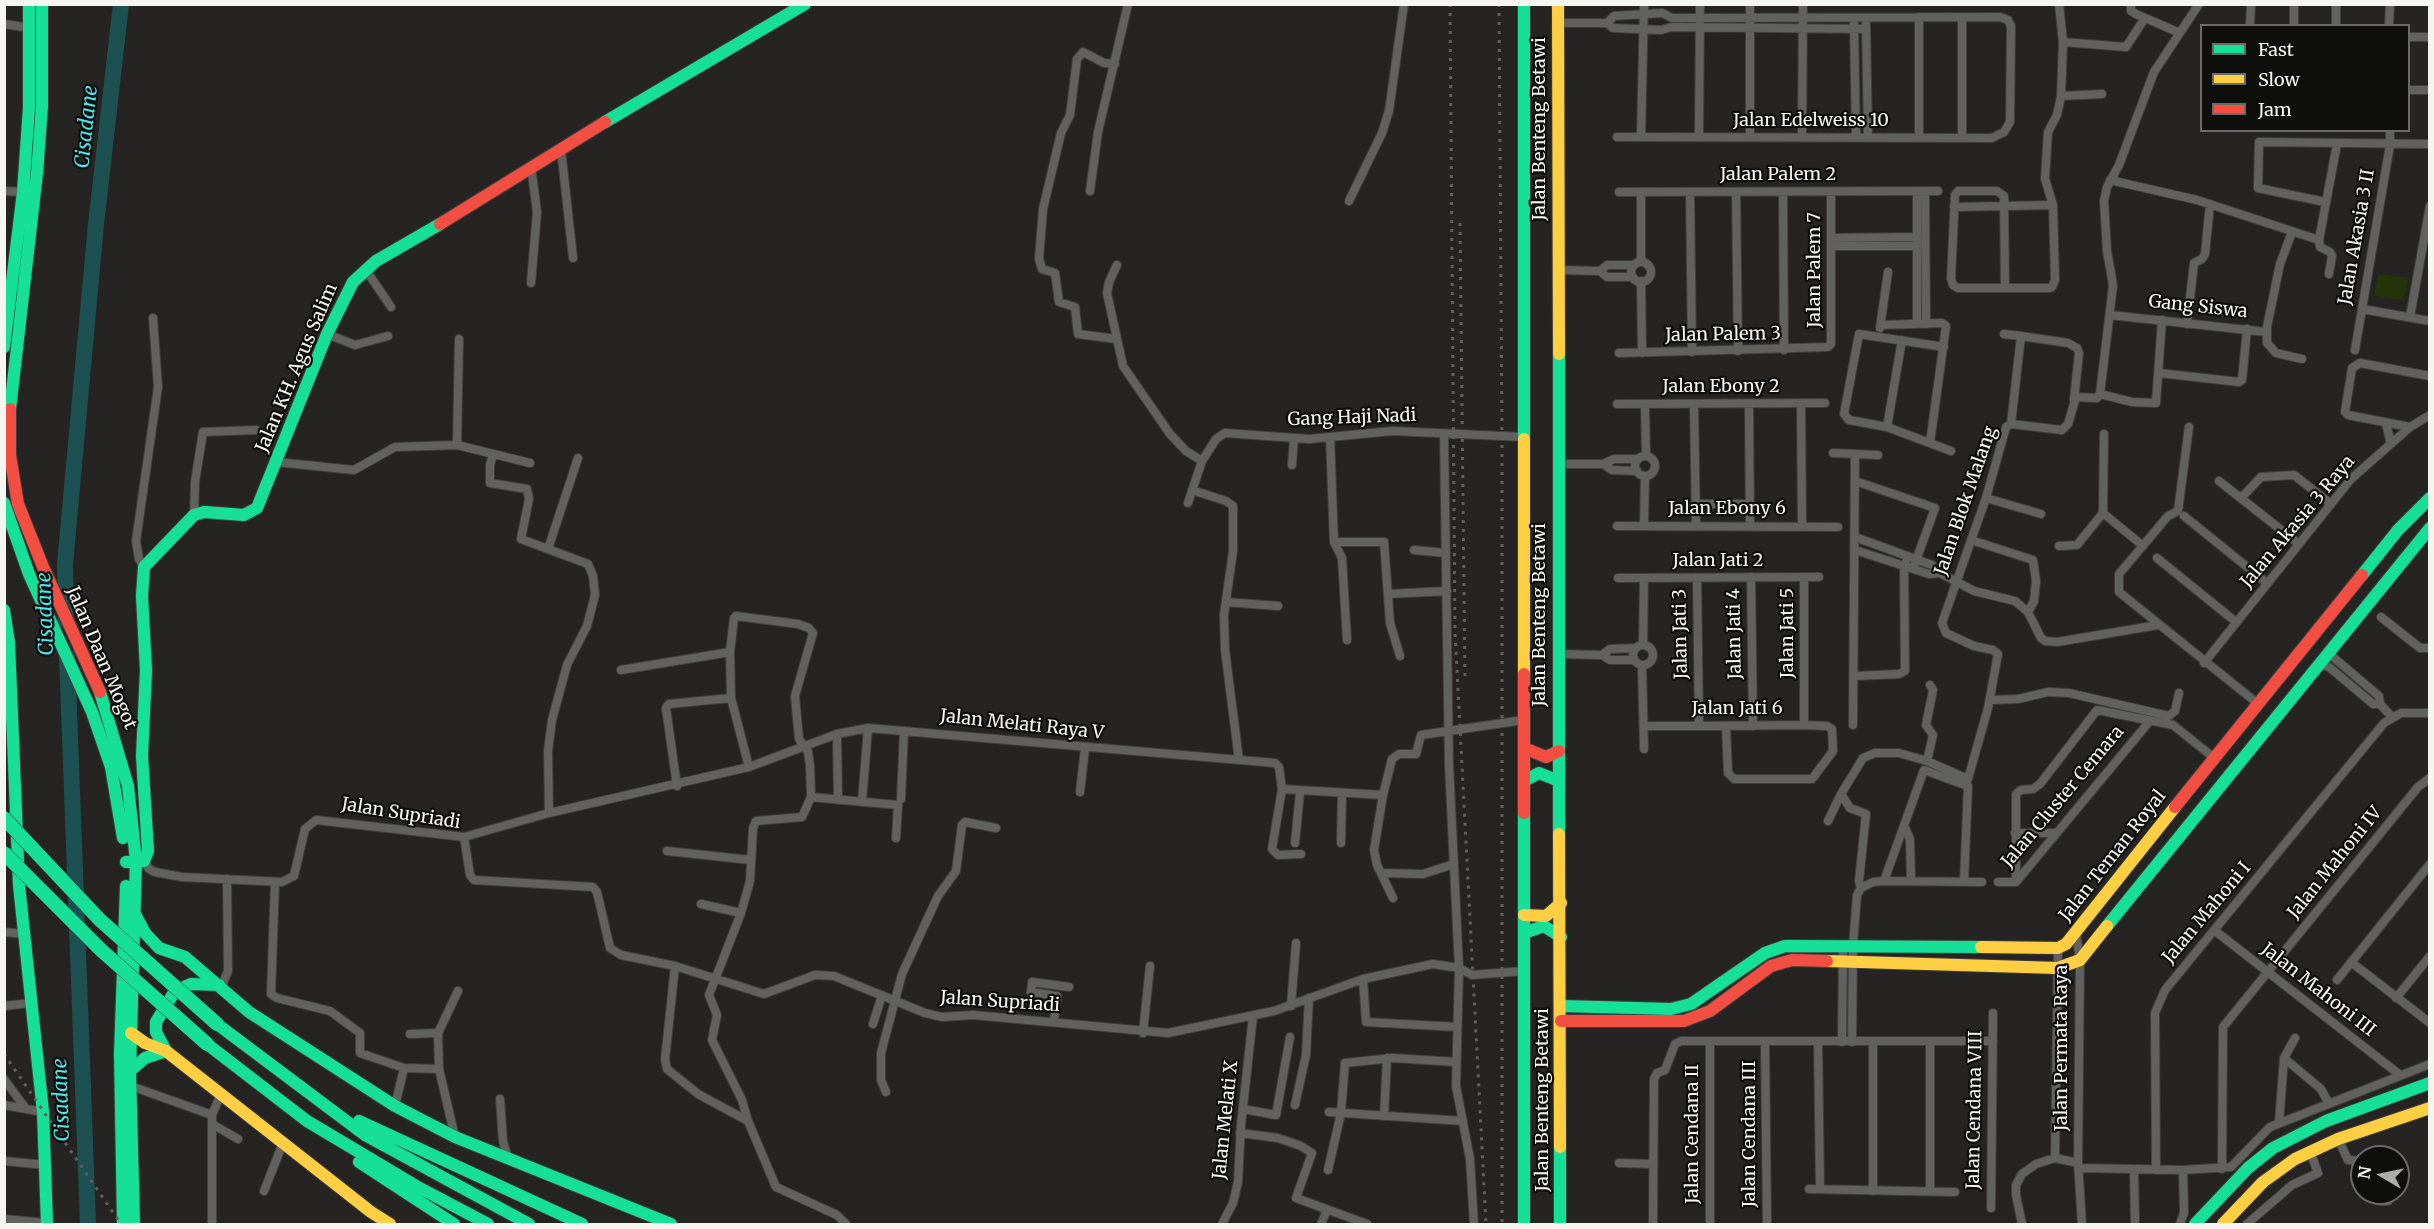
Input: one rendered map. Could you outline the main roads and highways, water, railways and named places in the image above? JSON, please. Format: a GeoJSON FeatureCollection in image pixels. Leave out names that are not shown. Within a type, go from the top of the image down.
{"type":"FeatureCollection","features":[{"type":"Feature","properties":{"kind":"main road"},"geometry":{"type":"LineString","coordinates":[[4,347],[7,300],[23,192],[29,108],[29,4]]}},
{"type":"Feature","properties":{"kind":"main road","name":"Jalan Daan Mogot"},"geometry":{"type":"LineString","coordinates":[[42,4],[42,106],[38,162],[9,380],[7,422],[18,504],[43,567],[106,705],[128,786],[135,861],[130,1078],[134,1224]]}},
{"type":"Feature","properties":{"kind":"main road","name":"Jalan KH. Agus Salim"},"geometry":{"type":"LineString","coordinates":[[135,861],[148,831],[142,756],[146,670],[142,596],[144,567],[194,515],[204,512],[236,516],[251,513],[262,497],[327,334],[347,291],[366,270],[531,166],[805,4]]}},
{"type":"Feature","properties":{"kind":"main road","name":"Jalan Benteng Betawi"},"geometry":{"type":"LineString","coordinates":[[1524,4],[1524,1224]]}},
{"type":"Feature","properties":{"kind":"main road","name":"Jalan Benteng Betawi"},"geometry":{"type":"LineString","coordinates":[[1558,4],[1557,654],[1561,903],[1560,1224]]}},
{"type":"Feature","properties":{"kind":"main road","name":"Jalan Teman Royal"},"geometry":{"type":"LineString","coordinates":[[1792,960],[2058,968],[2080,960],[2207,798],[2331,650],[2384,567],[2398,530],[2430,498]]}},
{"type":"Feature","properties":{"kind":"main road","name":"Jalan Daan Mogot"},"geometry":{"type":"LineString","coordinates":[[4,503],[29,574],[92,712],[111,766],[135,861],[120,1054],[123,1224]]}},
{"type":"Feature","properties":{"kind":"main road","name":"Jalan Teman Royal"},"geometry":{"type":"LineString","coordinates":[[1561,1006],[1671,1008],[1691,1004],[1765,953],[1793,945],[2058,948],[2076,933],[2257,703],[2384,567],[2430,528]]}},
{"type":"Feature","properties":{"kind":"main road"},"geometry":{"type":"LineString","coordinates":[[4,610],[9,643],[9,740],[24,934],[43,1112],[47,1224]]}},
{"type":"Feature","properties":{"kind":"main road"},"geometry":{"type":"LineString","coordinates":[[1524,748],[1546,757],[1559,751]]}},
{"type":"Feature","properties":{"kind":"main road"},"geometry":{"type":"LineString","coordinates":[[1524,781],[1539,773],[1559,781]]}},
{"type":"Feature","properties":{"kind":"main road"},"geometry":{"type":"LineString","coordinates":[[2193,786],[2207,798]]}},
{"type":"Feature","properties":{"kind":"main road"},"geometry":{"type":"LineString","coordinates":[[4,819],[100,920],[217,1024],[321,1103],[402,1158],[529,1224]]}},
{"type":"Feature","properties":{"kind":"main road"},"geometry":{"type":"LineString","coordinates":[[4,853],[100,950],[207,1044],[395,1188],[454,1224]]}},
{"type":"Feature","properties":{"kind":"main road"},"geometry":{"type":"LineString","coordinates":[[1524,915],[1546,916],[1561,903]]}},
{"type":"Feature","properties":{"kind":"main road"},"geometry":{"type":"LineString","coordinates":[[135,914],[145,933],[159,948],[185,957],[222,985],[249,1012],[345,1076],[395,1106],[455,1137],[671,1224]]}},
{"type":"Feature","properties":{"kind":"main road"},"geometry":{"type":"LineString","coordinates":[[1524,933],[1544,926],[1561,937]]}},
{"type":"Feature","properties":{"kind":"main road"},"geometry":{"type":"LineString","coordinates":[[1561,1021],[1666,1023],[1692,1018],[1710,1011],[1771,966],[1792,960],[1793,945]]}},
{"type":"Feature","properties":{"kind":"main road"},"geometry":{"type":"LineString","coordinates":[[166,1051],[156,1032],[156,1022],[175,991],[191,984],[222,985]]}},
{"type":"Feature","properties":{"kind":"main road"},"geometry":{"type":"LineString","coordinates":[[1601,1007],[1601,1022]]}},
{"type":"Feature","properties":{"kind":"main road"},"geometry":{"type":"LineString","coordinates":[[131,1033],[145,1044],[166,1051],[390,1224]]}},
{"type":"Feature","properties":{"kind":"main road"},"geometry":{"type":"LineString","coordinates":[[130,1078],[145,1058],[166,1051]]}},
{"type":"Feature","properties":{"kind":"main road"},"geometry":{"type":"LineString","coordinates":[[2195,1224],[2248,1168],[2285,1141],[2326,1121],[2430,1083]]}},
{"type":"Feature","properties":{"kind":"main road"},"geometry":{"type":"LineString","coordinates":[[321,1103],[582,1224]]}},
{"type":"Feature","properties":{"kind":"main road"},"geometry":{"type":"LineString","coordinates":[[2223,1224],[2272,1174],[2310,1151],[2338,1139],[2430,1108]]}},
{"type":"Feature","properties":{"kind":"main road"},"geometry":{"type":"LineString","coordinates":[[307,1121],[416,1186],[488,1224]]}},
{"type":"Feature","properties":{"kind":"waterway","name":"Cisadane"},"geometry":{"type":"LineString","coordinates":[[66,621],[65,564],[96,224],[121,4]]}},
{"type":"Feature","properties":{"kind":"waterway","name":"Cisadane"},"geometry":{"type":"LineString","coordinates":[[67,656],[88,1224]]}},
{"type":"Feature","properties":{"kind":"railway"},"geometry":{"type":"LineString","coordinates":[[1450,4],[1455,632],[1486,1224]]}},
{"type":"Feature","properties":{"kind":"railway"},"geometry":{"type":"LineString","coordinates":[[1499,4],[1502,435],[1502,1224]]}},
{"type":"Feature","properties":{"kind":"railway"},"geometry":{"type":"LineString","coordinates":[[1460,223],[1465,682]]}},
{"type":"Feature","properties":{"kind":"railway"},"geometry":{"type":"LineString","coordinates":[[4,1054],[121,1224]]}}]}
